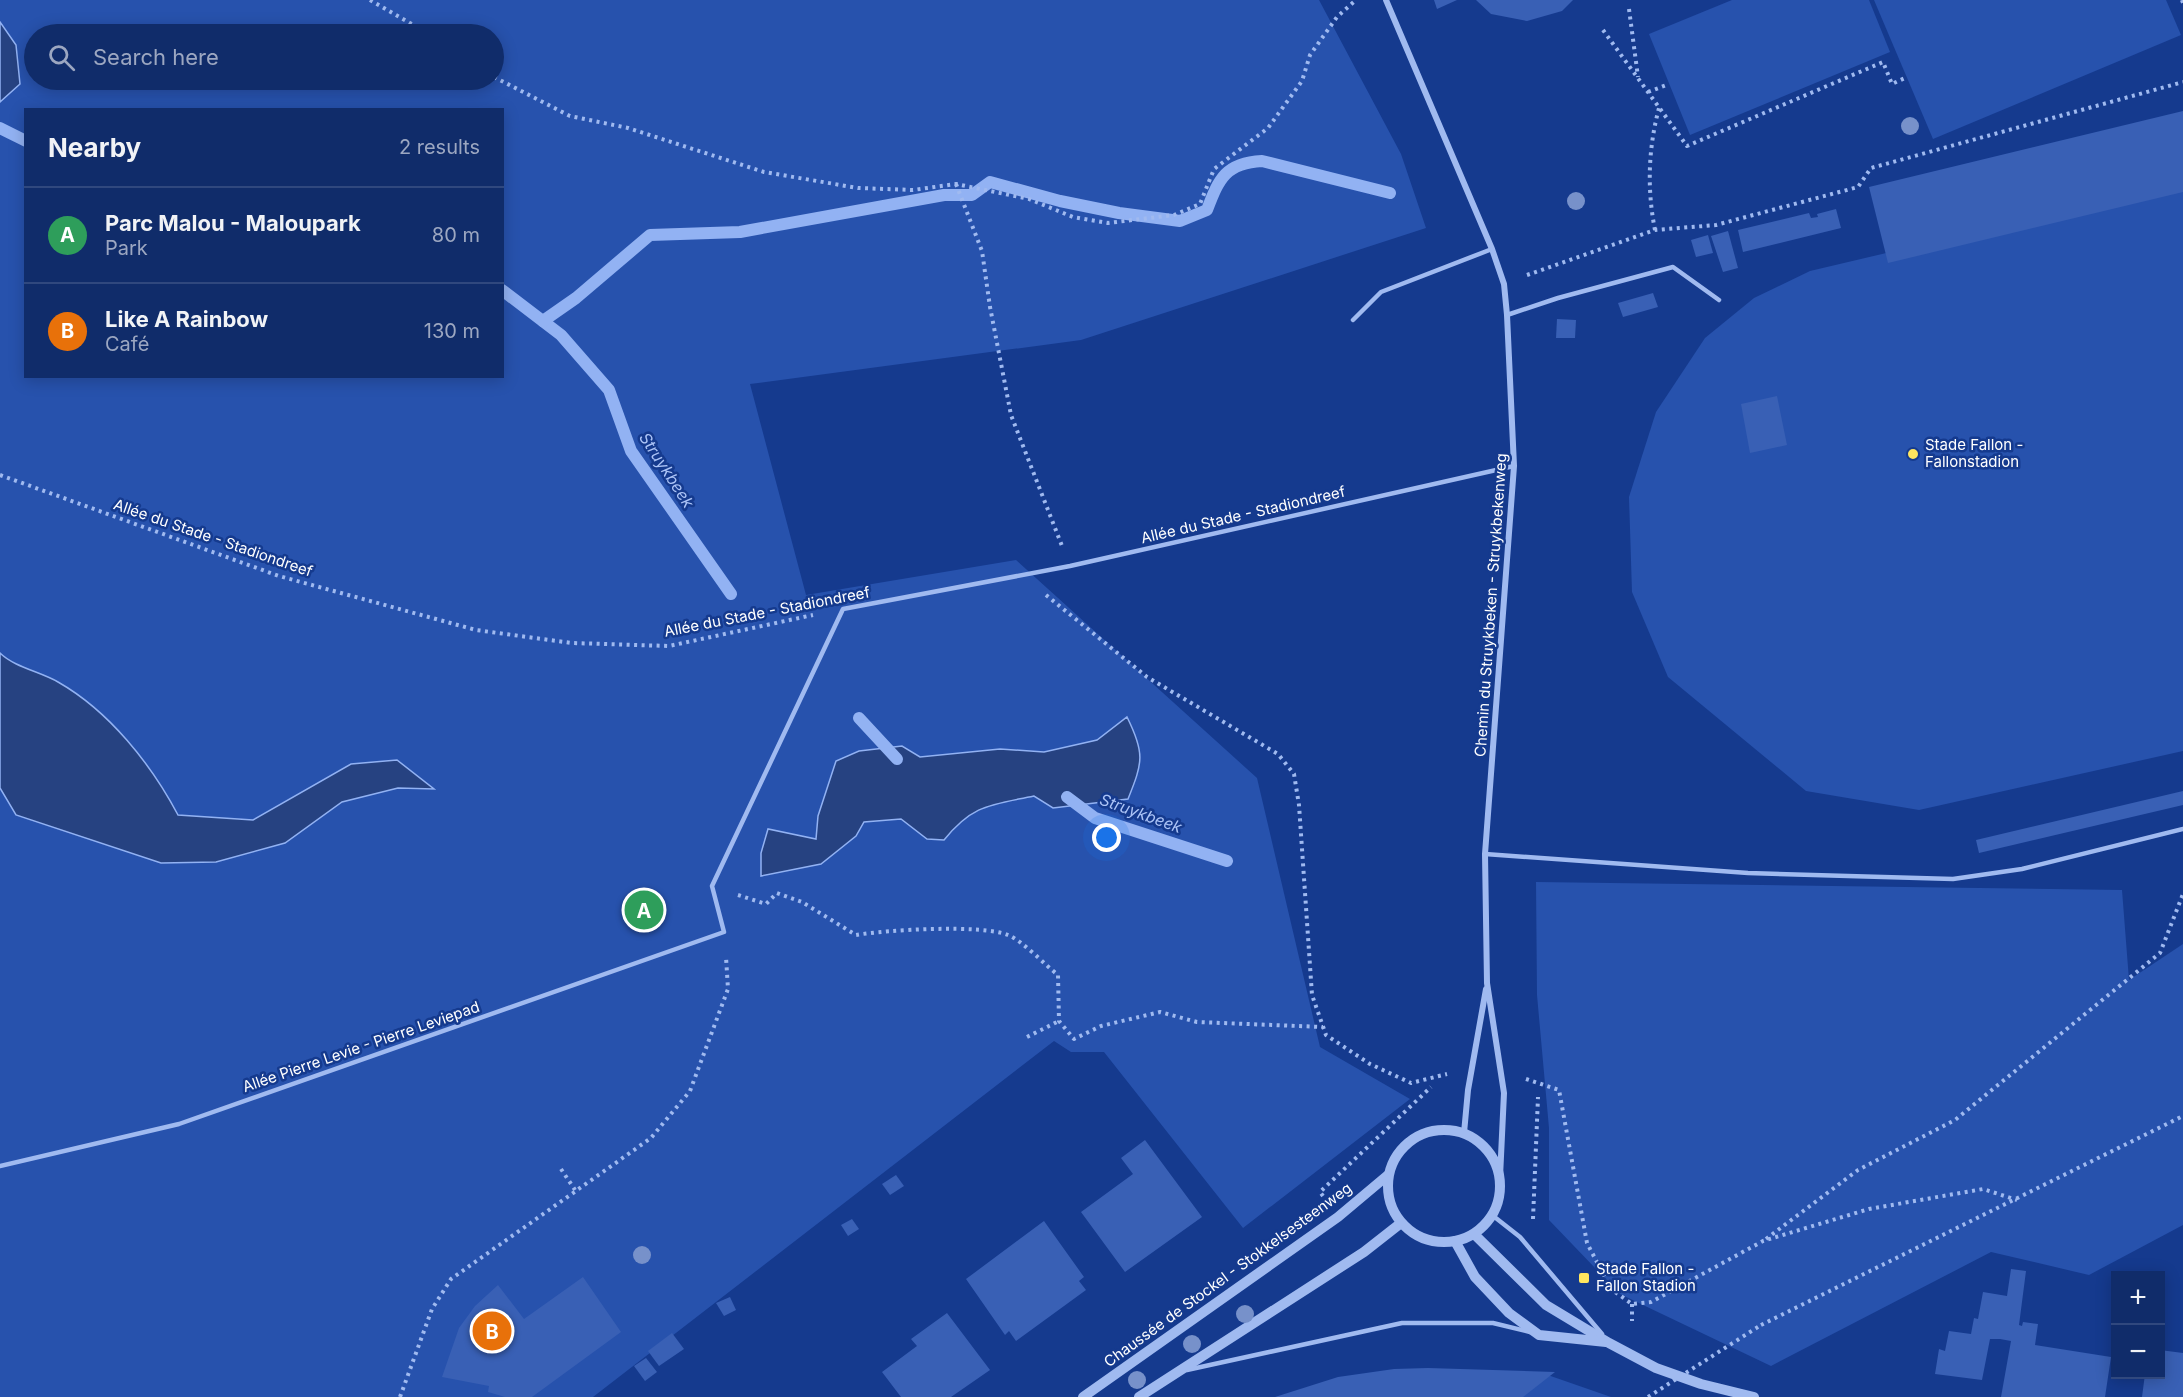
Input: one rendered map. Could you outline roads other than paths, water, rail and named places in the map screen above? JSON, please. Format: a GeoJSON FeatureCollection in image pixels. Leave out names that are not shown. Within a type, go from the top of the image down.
{"type":"FeatureCollection","features":[{"type":"Feature","properties":{"kind":"street","name":"Chemin du Struykbeken - Struykbekenweg"},"geometry":{"type":"LineString","coordinates":[[1386,0],[1492,249],[1504,284],[1514,466],[1485,854],[1487,983],[1504,1093],[1500,1177]]}},
{"type":"Feature","properties":{"kind":"street","name":"Chemin du Struykbeken - Struykbekenweg"},"geometry":{"type":"LineString","coordinates":[[1464,1133],[1468,1090],[1487,983]]}},
{"type":"Feature","properties":{"kind":"street","name":"Chaussée de Stockel - Stokkelsesteenweg"},"geometry":{"type":"LineString","coordinates":[[1083,1397],[1338,1217],[1388,1175],[1398,1153],[1416,1136],[1440,1129],[1464,1133]]}},
{"type":"Feature","properties":{"kind":"street"},"geometry":{"type":"LineString","coordinates":[[1388,1175],[1389,1200],[1401,1223],[1416,1236],[1435,1242],[1455,1241],[1474,1234],[1492,1215],[1500,1196],[1500,1177],[1494,1159],[1481,1143],[1464,1133]]}},
{"type":"Feature","properties":{"kind":"street"},"geometry":{"type":"LineString","coordinates":[[1138,1397],[1170,1374],[1364,1252],[1401,1223]]}},
{"type":"Feature","properties":{"kind":"street"},"geometry":{"type":"LineString","coordinates":[[1474,1234],[1546,1305],[1609,1343],[1656,1368],[1701,1384],[1754,1397]]}},
{"type":"Feature","properties":{"kind":"street"},"geometry":{"type":"LineString","coordinates":[[1455,1241],[1475,1277],[1509,1313],[1539,1335],[1609,1343]]}},
{"type":"Feature","properties":{"kind":"lane"},"geometry":{"type":"LineString","coordinates":[[1353,320],[1382,292],[1492,249]]}},
{"type":"Feature","properties":{"kind":"lane"},"geometry":{"type":"LineString","coordinates":[[1507,315],[1558,298],[1673,267],[1719,300]]}},
{"type":"Feature","properties":{"kind":"lane","name":"Allée du Stade - Stadiondreef"},"geometry":{"type":"LineString","coordinates":[[724,932],[712,886],[843,609],[1070,566],[1514,466]]}},
{"type":"Feature","properties":{"kind":"lane"},"geometry":{"type":"LineString","coordinates":[[1485,854],[1748,873],[1953,879],[2022,869],[2183,829]]}},
{"type":"Feature","properties":{"kind":"lane","name":"Allée Pierre Levie - Pierre Leviepad"},"geometry":{"type":"LineString","coordinates":[[0,1166],[179,1124],[724,932]]}},
{"type":"Feature","properties":{"kind":"lane"},"geometry":{"type":"LineString","coordinates":[[1492,1215],[1520,1237],[1609,1343]]}},
{"type":"Feature","properties":{"kind":"lane"},"geometry":{"type":"LineString","coordinates":[[1170,1374],[1402,1323],[1493,1323],[1539,1335]]}},
{"type":"Feature","properties":{"kind":"waterway","name":"Struykbeek"},"geometry":{"type":"LineString","coordinates":[[0,128],[24,140]]}},
{"type":"Feature","properties":{"kind":"waterway"},"geometry":{"type":"LineString","coordinates":[[543,321],[576,298],[650,235],[740,232],[944,195],[972,195],[990,182],[1060,201],[1119,213],[1180,221],[1207,210],[1225,174],[1250,162],[1262,161],[1390,193]]}},
{"type":"Feature","properties":{"kind":"waterway","name":"Struykbeek"},"geometry":{"type":"LineString","coordinates":[[504,292],[561,335],[609,390],[631,451],[731,594]]}},
{"type":"Feature","properties":{"kind":"waterway","name":"Struykbeek"},"geometry":{"type":"LineString","coordinates":[[859,718],[897,759]]}},
{"type":"Feature","properties":{"kind":"waterway","name":"Struykbeek"},"geometry":{"type":"LineString","coordinates":[[1067,797],[1095,818],[1227,861]]}},
{"type":"Feature","properties":{"kind":"place","name":"Stade Fallon - Fallonstadion"},"geometry":{"type":"Point","coordinates":[1913,454]}},
{"type":"Feature","properties":{"kind":"place","name":"Parc Malou - Maloupark"},"geometry":{"type":"Point","coordinates":[644,910]}},
{"type":"Feature","properties":{"kind":"place","name":"Stade Fallon - Fallon Stadion"},"geometry":{"type":"Point","coordinates":[1584,1278]}},
{"type":"Feature","properties":{"kind":"place","name":"Like A Rainbow"},"geometry":{"type":"Point","coordinates":[492,1331]}}]}
